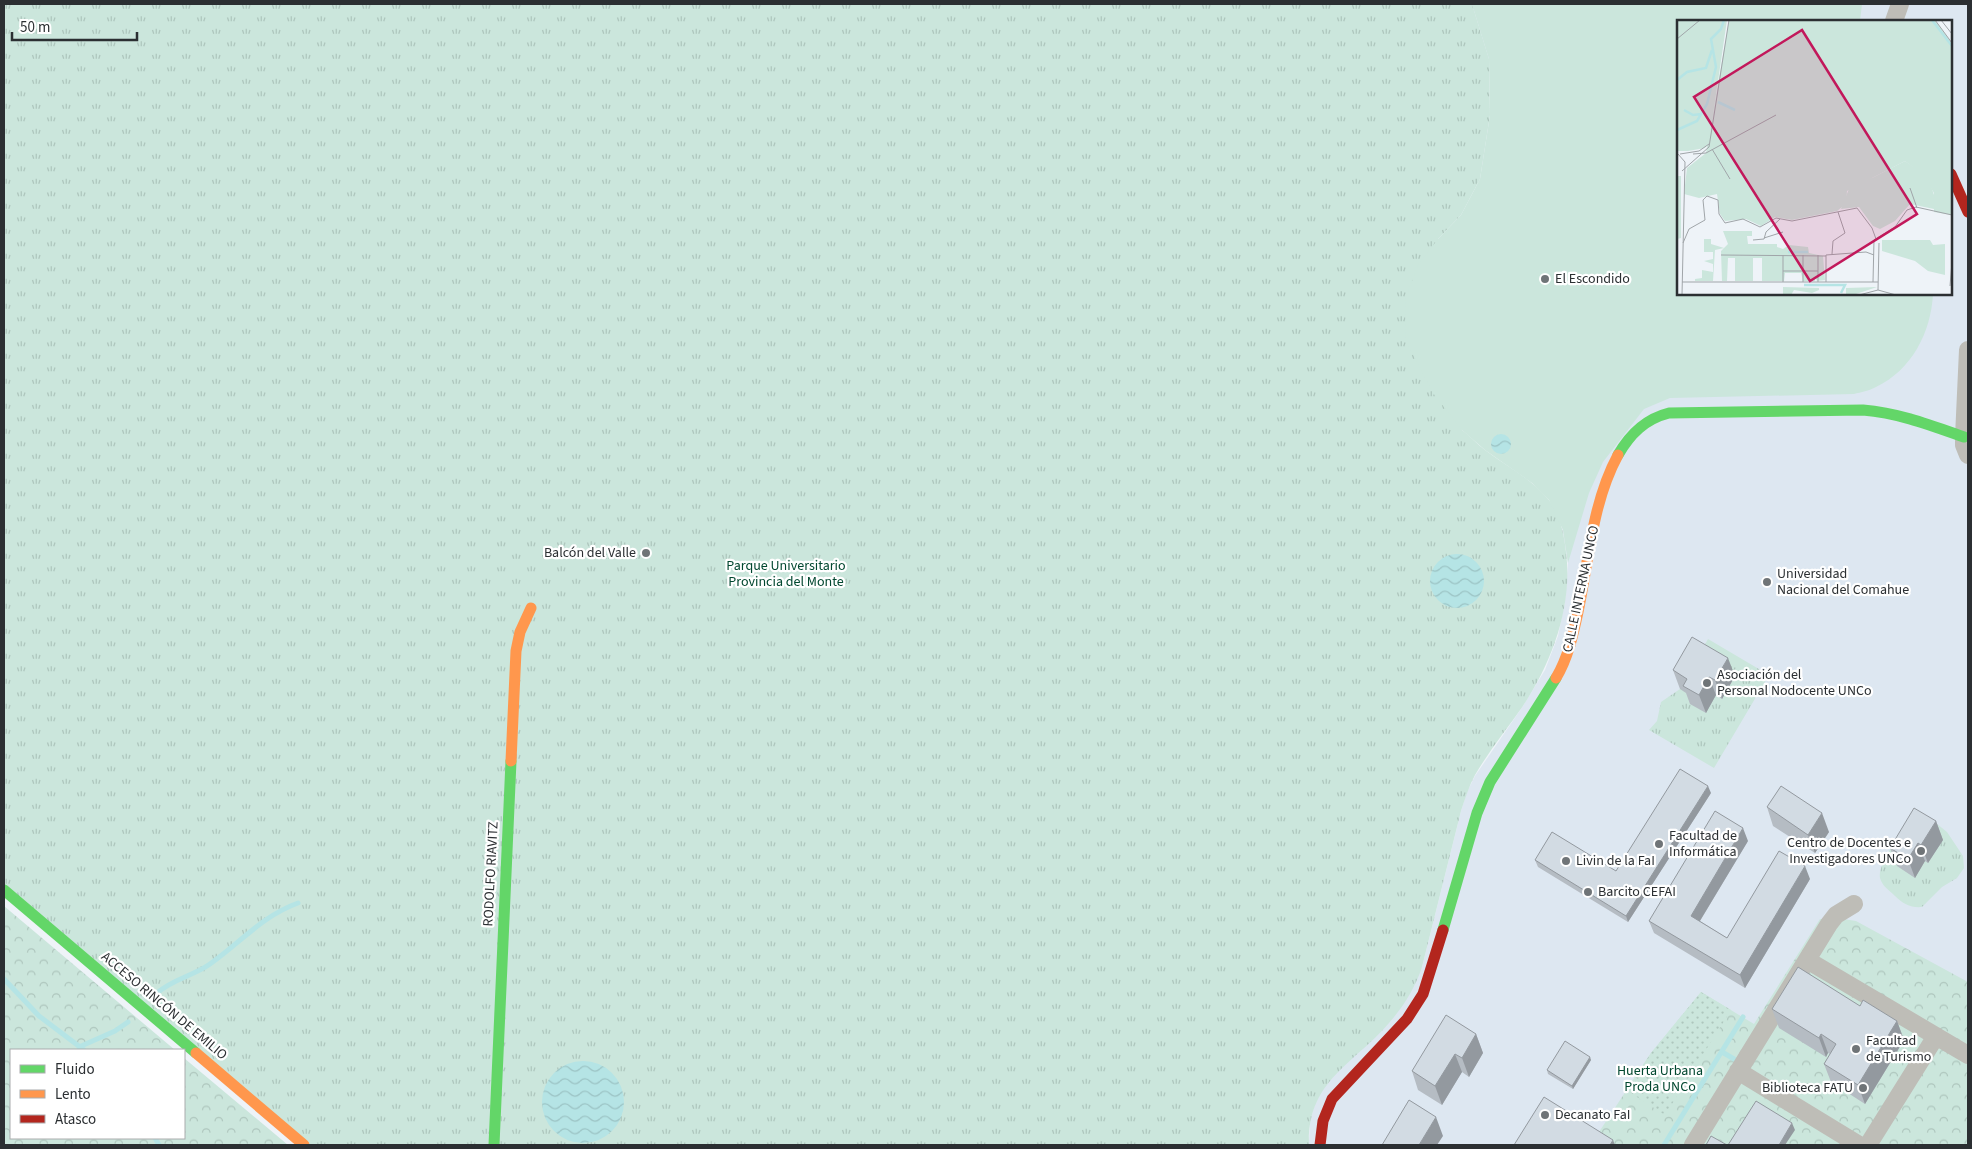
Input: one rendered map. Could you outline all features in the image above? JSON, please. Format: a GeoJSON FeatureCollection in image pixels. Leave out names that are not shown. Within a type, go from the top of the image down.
{"type":"FeatureCollection","features":[{"type":"Feature","properties":{"kind":"street"},"geometry":{"type":"LineString","coordinates":[[1894,20],[1900,4]]}},
{"type":"Feature","properties":{"kind":"street"},"geometry":{"type":"LineString","coordinates":[[1952,176],[1968,212]]}},
{"type":"Feature","properties":{"kind":"street"},"geometry":{"type":"LineString","coordinates":[[1968,350],[1964,437],[1964,445],[1968,455]]}},
{"type":"Feature","properties":{"kind":"street","name":"CALLE INTERNA UNCO"},"geometry":{"type":"LineString","coordinates":[[1320,1145],[1326,1109],[1332,1099],[1407,1019],[1423,994],[1435,960],[1483,797],[1490,782],[1564,662],[1578,617],[1591,541],[1603,496],[1612,468],[1623,446],[1634,431],[1656,416],[1669,413],[1863,410],[1898,414],[1964,437]]}},
{"type":"Feature","properties":{"kind":"street","name":"RODOLFO RIAVITZ"},"geometry":{"type":"LineString","coordinates":[[494,1145],[516,651],[520,632],[531,608]]}},
{"type":"Feature","properties":{"kind":"street","name":"ACCESO RINCÓN DE EMILIO"},"geometry":{"type":"LineString","coordinates":[[4,890],[304,1145]]}},
{"type":"Feature","properties":{"kind":"street"},"geometry":{"type":"LineString","coordinates":[[1693,1145],[1832,919],[1854,904]]}},
{"type":"Feature","properties":{"kind":"street"},"geometry":{"type":"LineString","coordinates":[[1807,960],[1968,1055]]}},
{"type":"Feature","properties":{"kind":"street"},"geometry":{"type":"LineString","coordinates":[[1868,1145],[1936,1036]]}},
{"type":"Feature","properties":{"kind":"street"},"geometry":{"type":"LineString","coordinates":[[1738,1071],[1859,1145]]}},
{"type":"Feature","properties":{"kind":"shaded area","name":"Universidad Nacional del Comahue"},"geometry":{"type":"Polygon","coordinates":[[[1472,4],[1968,4],[1968,1145],[1309,1145],[1310,1121],[1315,1104],[1323,1089],[1422,967],[1467,792],[1475,776],[1545,670],[1558,636],[1565,601],[1568,563],[1489,59],[1472,4]]]}},
{"type":"Feature","properties":{"kind":"green space","name":"Parque Universitario Provincia del Monte"},"geometry":{"type":"Polygon","coordinates":[[[4,4],[1472,4],[1489,59],[1490,115],[1480,179],[1461,215],[1438,239],[1462,430],[1485,450],[1534,485],[1552,505],[1561,524],[1564,538],[1567,572],[1566,593],[1558,633],[1543,671],[1523,706],[1480,766],[1469,788],[1461,811],[1422,967],[1416,982],[1400,1010],[1389,1023],[1347,1063],[1324,1089],[1310,1123],[1309,1145],[304,1145],[4,890],[4,4]]]}},
{"type":"Feature","properties":{"kind":"green space","name":"El Escondido"},"geometry":{"type":"Polygon","coordinates":[[[1472,4],[1862,4],[1860,20],[1677,20],[1677,295],[1933,295],[1924,336],[1909,360],[1889,380],[1871,390],[1854,394],[1670,398],[1644,409],[1603,462],[1589,493],[1568,563],[1563,530],[1549,500],[1532,483],[1485,450],[1462,430],[1433,393],[1405,339],[1406,297],[1418,265],[1438,239],[1461,215],[1480,179],[1490,115],[1489,59],[1472,4]]]}},
{"type":"Feature","properties":{"kind":"green space"},"geometry":{"type":"Polygon","coordinates":[[[1708,639],[1769,675],[1714,768],[1649,730],[1657,721],[1661,702],[1680,689],[1708,639]]]}},
{"type":"Feature","properties":{"kind":"green space"},"geometry":{"type":"Polygon","coordinates":[[[1909,818],[1931,819],[1947,832],[1963,856],[1964,868],[1957,878],[1942,887],[1922,907],[1907,905],[1901,901],[1884,886],[1880,878],[1882,865],[1909,818]]]}},
{"type":"Feature","properties":{"kind":"green space"},"geometry":{"type":"Polygon","coordinates":[[[4,906],[174,1049],[10,1049],[10,1139],[185,1139],[185,1059],[288,1145],[4,1145],[4,906]]]}},
{"type":"Feature","properties":{"kind":"green space"},"geometry":{"type":"Polygon","coordinates":[[[1820,919],[1856,921],[1968,982],[1968,1145],[1613,1145],[1597,1135],[1651,1053],[1701,992],[1754,1024],[1820,919]],[[1805,986],[1828,1053],[1843,1062],[1904,1040],[1887,1029],[1805,986]]]}},
{"type":"Feature","properties":{"kind":"green space","name":"Huerta Urbana Proda UNCo"},"geometry":{"type":"Polygon","coordinates":[[[1701,992],[1731,1010],[1665,1115],[1626,1090],[1651,1053],[1701,992]]]}},
{"type":"Feature","properties":{"kind":"water"},"geometry":{"type":"Polygon","coordinates":[[[1497,434],[1505,434],[1511,440],[1511,448],[1505,454],[1497,454],[1491,448],[1491,440],[1497,434]]]}},
{"type":"Feature","properties":{"kind":"water"},"geometry":{"type":"Polygon","coordinates":[[[1452,554],[1462,554],[1476,562],[1482,571],[1484,581],[1482,591],[1476,600],[1462,608],[1452,608],[1442,603],[1435,596],[1430,586],[1430,576],[1435,566],[1442,559],[1452,554]]]}},
{"type":"Feature","properties":{"kind":"water"},"geometry":{"type":"Polygon","coordinates":[[[583,1061],[599,1064],[612,1073],[621,1086],[624,1102],[621,1118],[612,1131],[599,1140],[583,1143],[567,1140],[554,1131],[545,1118],[542,1102],[545,1086],[554,1073],[567,1064],[583,1061]]]}},
{"type":"Feature","properties":{"kind":"building"},"geometry":{"type":"Polygon","coordinates":[[[1692,637],[1728,658],[1715,680],[1709,677],[1699,695],[1683,686],[1687,679],[1673,670],[1692,637]]]}},
{"type":"Feature","properties":{"kind":"building","name":"Facultad de Informática"},"geometry":{"type":"Polygon","coordinates":[[[1680,769],[1708,786],[1626,916],[1535,860],[1552,832],[1616,871],[1680,769]]]}},
{"type":"Feature","properties":{"kind":"building"},"geometry":{"type":"Polygon","coordinates":[[[1781,786],[1822,813],[1808,835],[1767,807],[1781,786]]]}},
{"type":"Feature","properties":{"kind":"building"},"geometry":{"type":"Polygon","coordinates":[[[1914,808],[1936,821],[1921,845],[1918,843],[1908,859],[1890,848],[1914,808]]]}},
{"type":"Feature","properties":{"kind":"building"},"geometry":{"type":"Polygon","coordinates":[[[1715,811],[1743,828],[1691,916],[1727,938],[1779,851],[1805,866],[1740,975],[1649,921],[1715,811]]]}},
{"type":"Feature","properties":{"kind":"building","name":"Facultad de Turismo"},"geometry":{"type":"Polygon","coordinates":[[[1798,967],[1860,1006],[1863,1000],[1897,1021],[1858,1085],[1824,1064],[1836,1044],[1821,1034],[1819,1038],[1772,1009],[1798,967]]]}},
{"type":"Feature","properties":{"kind":"building"},"geometry":{"type":"Polygon","coordinates":[[[1446,1015],[1476,1034],[1462,1058],[1455,1054],[1435,1086],[1412,1071],[1446,1015]]]}},
{"type":"Feature","properties":{"kind":"building"},"geometry":{"type":"Polygon","coordinates":[[[1565,1041],[1590,1057],[1572,1086],[1547,1070],[1565,1041]]]}},
{"type":"Feature","properties":{"kind":"building"},"geometry":{"type":"Polygon","coordinates":[[[1544,1097],[1613,1140],[1610,1145],[1514,1145],[1544,1097]]]}},
{"type":"Feature","properties":{"kind":"building"},"geometry":{"type":"Polygon","coordinates":[[[1409,1100],[1436,1117],[1419,1145],[1382,1145],[1409,1100]]]}},
{"type":"Feature","properties":{"kind":"building"},"geometry":{"type":"Polygon","coordinates":[[[1756,1101],[1792,1123],[1779,1145],[1728,1145],[1756,1101]]]}},
{"type":"Feature","properties":{"kind":"building"},"geometry":{"type":"Polygon","coordinates":[[[1711,1136],[1727,1145],[1706,1145],[1711,1136]]]}},
{"type":"Feature","properties":{"kind":"waterway"},"geometry":{"type":"LineString","coordinates":[[157,993],[170,984],[210,964],[262,922],[285,908],[298,903]]}},
{"type":"Feature","properties":{"kind":"waterway"},"geometry":{"type":"LineString","coordinates":[[4,979],[39,1016],[83,1049]]}},
{"type":"Feature","properties":{"kind":"waterway"},"geometry":{"type":"LineString","coordinates":[[1664,1145],[1743,1017]]}},
{"type":"Feature","properties":{"kind":"waterway"},"geometry":{"type":"LineString","coordinates":[[79,1047],[115,1031],[128,1022]]}},
{"type":"Feature","properties":{"kind":"waterway"},"geometry":{"type":"LineString","coordinates":[[1722,1052],[1734,1059]]}},
{"type":"Feature","properties":{"kind":"waterway"},"geometry":{"type":"LineString","coordinates":[[156,1139],[159,1145]]}},
{"type":"Feature","properties":{"kind":"traffic: fast"},"geometry":{"type":"LineString","coordinates":[[1618,455],[1633,434],[1645,423],[1669,413],[1863,410],[1902,417],[1964,437]]}},
{"type":"Feature","properties":{"kind":"traffic: fast"},"geometry":{"type":"LineString","coordinates":[[1443,930],[1477,813],[1490,782],[1556,678]]}},
{"type":"Feature","properties":{"kind":"traffic: fast"},"geometry":{"type":"LineString","coordinates":[[494,1145],[511,761]]}},
{"type":"Feature","properties":{"kind":"traffic: fast"},"geometry":{"type":"LineString","coordinates":[[4,890],[196,1053]]}},
{"type":"Feature","properties":{"kind":"traffic: slow"},"geometry":{"type":"LineString","coordinates":[[1556,678],[1567,654],[1574,629],[1592,532],[1602,492],[1618,455]]}},
{"type":"Feature","properties":{"kind":"traffic: slow"},"geometry":{"type":"LineString","coordinates":[[511,761],[516,651],[520,632],[531,608]]}},
{"type":"Feature","properties":{"kind":"traffic: slow"},"geometry":{"type":"LineString","coordinates":[[196,1053],[304,1145]]}},
{"type":"Feature","properties":{"kind":"traffic: jam"},"geometry":{"type":"LineString","coordinates":[[1952,176],[1968,212]]}},
{"type":"Feature","properties":{"kind":"traffic: jam"},"geometry":{"type":"LineString","coordinates":[[1320,1145],[1323,1121],[1332,1099],[1407,1019],[1423,994],[1443,930]]}},
{"type":"Feature","properties":{"kind":"place","name":"El Escondido"},"geometry":{"type":"Point","coordinates":[1545,279]}},
{"type":"Feature","properties":{"kind":"place","name":"Balcón del Valle"},"geometry":{"type":"Point","coordinates":[646,553]}},
{"type":"Feature","properties":{"kind":"place","name":"Universidad Nacional del Comahue"},"geometry":{"type":"Point","coordinates":[1767,582]}},
{"type":"Feature","properties":{"kind":"place","name":"Asociación del Personal Nodocente UNCo"},"geometry":{"type":"Point","coordinates":[1707,683]}},
{"type":"Feature","properties":{"kind":"place","name":"Facultad de Informática"},"geometry":{"type":"Point","coordinates":[1659,844]}},
{"type":"Feature","properties":{"kind":"place","name":"Centro de Docentes e Investigadores UNCo"},"geometry":{"type":"Point","coordinates":[1921,851]}},
{"type":"Feature","properties":{"kind":"place","name":"Livin de la FaI"},"geometry":{"type":"Point","coordinates":[1566,861]}},
{"type":"Feature","properties":{"kind":"place","name":"Barcito CEFAI"},"geometry":{"type":"Point","coordinates":[1588,892]}},
{"type":"Feature","properties":{"kind":"place","name":"Facultad de Turismo"},"geometry":{"type":"Point","coordinates":[1856,1049]}},
{"type":"Feature","properties":{"kind":"place","name":"Biblioteca FATU"},"geometry":{"type":"Point","coordinates":[1863,1088]}},
{"type":"Feature","properties":{"kind":"place","name":"Decanato FaI"},"geometry":{"type":"Point","coordinates":[1545,1115]}}]}
